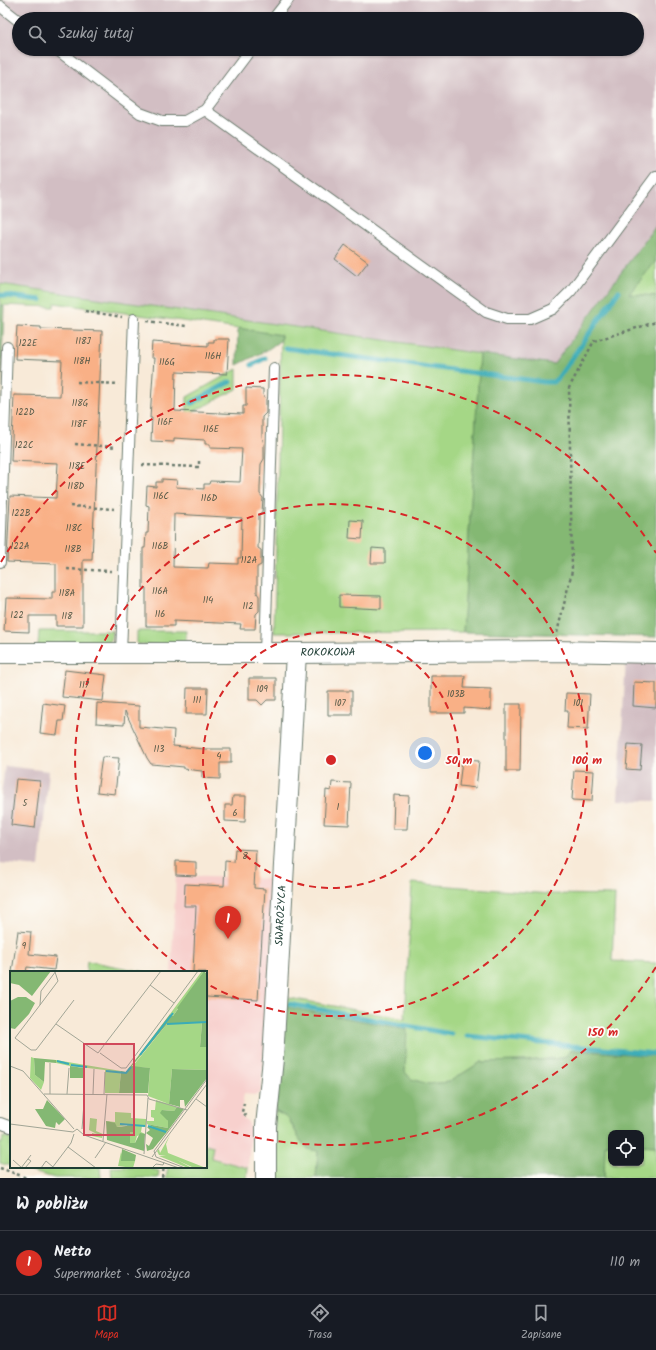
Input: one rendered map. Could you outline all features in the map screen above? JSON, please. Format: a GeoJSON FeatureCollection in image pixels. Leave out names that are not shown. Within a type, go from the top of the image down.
{"type":"FeatureCollection","features":[{"type":"Feature","properties":{"kind":"street","name":"ROKOKOWA"},"geometry":{"type":"LineString","coordinates":[[0,653],[553,651],[656,653]]}},
{"type":"Feature","properties":{"kind":"street","name":"SWAROŻYCA"},"geometry":{"type":"LineString","coordinates":[[266,1178],[266,1126],[274,1051],[296,653]]}},
{"type":"Feature","properties":{"kind":"lane"},"geometry":{"type":"LineString","coordinates":[[279,12],[288,0]]}},
{"type":"Feature","properties":{"kind":"lane"},"geometry":{"type":"LineString","coordinates":[[0,6],[12,15]]}},
{"type":"Feature","properties":{"kind":"lane"},"geometry":{"type":"LineString","coordinates":[[65,56],[140,113],[162,121],[185,121],[205,110],[246,56]]}},
{"type":"Feature","properties":{"kind":"lane"},"geometry":{"type":"LineString","coordinates":[[205,110],[486,312],[506,319],[530,319],[553,308],[572,291],[656,176]]}},
{"type":"Feature","properties":{"kind":"lane"},"geometry":{"type":"LineString","coordinates":[[121,653],[134,319]]}},
{"type":"Feature","properties":{"kind":"lane"},"geometry":{"type":"LineString","coordinates":[[0,562],[7,347]]}},
{"type":"Feature","properties":{"kind":"lane"},"geometry":{"type":"LineString","coordinates":[[265,653],[274,368]]}},
{"type":"Feature","properties":{"kind":"lane"},"geometry":{"type":"LineString","coordinates":[[0,1123],[10,1128]]}},
{"type":"Feature","properties":{"kind":"path"},"geometry":{"type":"LineString","coordinates":[[553,651],[572,571],[569,388],[594,341],[656,322]]}},
{"type":"Feature","properties":{"kind":"path"},"geometry":{"type":"LineString","coordinates":[[77,382],[132,384]]}},
{"type":"Feature","properties":{"kind":"path"},"geometry":{"type":"LineString","coordinates":[[75,444],[130,448]]}},
{"type":"Feature","properties":{"kind":"path"},"geometry":{"type":"LineString","coordinates":[[129,465],[199,468],[199,459]]}},
{"type":"Feature","properties":{"kind":"path"},"geometry":{"type":"LineString","coordinates":[[70,506],[127,509]]}},
{"type":"Feature","properties":{"kind":"path"},"geometry":{"type":"LineString","coordinates":[[67,569],[125,571]]}},
{"type":"Feature","properties":{"kind":"path"},"geometry":{"type":"LineString","coordinates":[[0,1168],[27,1178]]}},
{"type":"Feature","properties":{"kind":"path"},"geometry":{"type":"LineString","coordinates":[[162,1178],[164,1168]]}},
{"type":"Feature","properties":{"kind":"shaded area"},"geometry":{"type":"Polygon","coordinates":[[[0,0],[656,0],[656,225],[554,364],[0,284],[0,0]]]}},
{"type":"Feature","properties":{"kind":"shaded area"},"geometry":{"type":"Polygon","coordinates":[[[626,659],[656,659],[656,801],[618,800],[626,659]]]}},
{"type":"Feature","properties":{"kind":"shaded area"},"geometry":{"type":"Polygon","coordinates":[[[5,766],[49,771],[39,867],[0,863],[0,802],[5,766]]]}},
{"type":"Feature","properties":{"kind":"shaded area"},"geometry":{"type":"Polygon","coordinates":[[[176,876],[277,879],[261,1092],[256,1095],[244,1094],[240,1115],[248,1122],[251,1130],[248,1168],[211,1158],[213,1146],[207,1144],[207,971],[171,971],[176,876]]]}},
{"type":"Feature","properties":{"kind":"green space"},"geometry":{"type":"Polygon","coordinates":[[[656,225],[656,261],[629,294],[656,296],[656,637],[463,632],[480,354],[554,364],[656,225]]]}},
{"type":"Feature","properties":{"kind":"green space"},"geometry":{"type":"Polygon","coordinates":[[[656,261],[656,296],[628,294],[656,261]]]}},
{"type":"Feature","properties":{"kind":"green space"},"geometry":{"type":"Polygon","coordinates":[[[0,284],[480,354],[463,632],[274,633],[281,335],[55,303],[54,307],[0,305],[0,284]]]}},
{"type":"Feature","properties":{"kind":"green space"},"geometry":{"type":"Polygon","coordinates":[[[0,305],[4,306],[0,412],[0,305]]]}},
{"type":"Feature","properties":{"kind":"green space"},"geometry":{"type":"Polygon","coordinates":[[[238,328],[281,335],[281,340],[267,350],[237,365],[238,328]]]}},
{"type":"Feature","properties":{"kind":"green space"},"geometry":{"type":"Polygon","coordinates":[[[237,369],[237,389],[187,415],[187,397],[237,369]]]}},
{"type":"Feature","properties":{"kind":"green space"},"geometry":{"type":"Polygon","coordinates":[[[39,631],[112,631],[112,636],[107,646],[38,647],[39,631]]]}},
{"type":"Feature","properties":{"kind":"green space"},"geometry":{"type":"Polygon","coordinates":[[[137,631],[186,631],[185,646],[137,644],[137,631]]]}},
{"type":"Feature","properties":{"kind":"green space"},"geometry":{"type":"Polygon","coordinates":[[[412,883],[549,894],[615,895],[612,961],[656,963],[656,1056],[571,1050],[564,1058],[481,1062],[449,1082],[428,1084],[411,1079],[405,1072],[405,1054],[284,1007],[284,997],[405,1019],[412,883]]]}},
{"type":"Feature","properties":{"kind":"green space"},"geometry":{"type":"Polygon","coordinates":[[[87,961],[141,971],[86,971],[87,961]]]}},
{"type":"Feature","properties":{"kind":"green space"},"geometry":{"type":"Polygon","coordinates":[[[284,1007],[407,1029],[405,1072],[411,1079],[428,1084],[449,1082],[481,1062],[564,1058],[571,1050],[656,1056],[656,1146],[644,1145],[644,1130],[608,1130],[608,1144],[605,1144],[604,1178],[316,1178],[318,1151],[308,1149],[300,1140],[290,1121],[275,1111],[284,1007]]]}},
{"type":"Feature","properties":{"kind":"green space"},"geometry":{"type":"Polygon","coordinates":[[[275,1111],[290,1121],[300,1140],[308,1149],[318,1151],[316,1178],[274,1178],[275,1111]]]}},
{"type":"Feature","properties":{"kind":"green space"},"geometry":{"type":"Polygon","coordinates":[[[3,1137],[10,1138],[10,1166],[0,1163],[0,1143],[2,1144],[3,1137]]]}},
{"type":"Feature","properties":{"kind":"green space"},"geometry":{"type":"Polygon","coordinates":[[[207,1144],[213,1146],[211,1158],[248,1168],[247,1178],[166,1178],[168,1168],[207,1168],[207,1144]]]}},
{"type":"Feature","properties":{"kind":"green space"},"geometry":{"type":"Polygon","coordinates":[[[605,1144],[608,1144],[608,1166],[644,1166],[644,1145],[656,1146],[656,1178],[604,1178],[605,1144]]]}},
{"type":"Feature","properties":{"kind":"green space"},"geometry":{"type":"Polygon","coordinates":[[[18,1168],[100,1168],[101,1178],[55,1178],[18,1168]]]}},
{"type":"Feature","properties":{"kind":"green space"},"geometry":{"type":"Polygon","coordinates":[[[111,1168],[148,1168],[159,1171],[158,1178],[112,1178],[111,1168]]]}},
{"type":"Feature","properties":{"kind":"building"},"geometry":{"type":"Polygon","coordinates":[[[345,245],[368,262],[357,276],[335,259],[345,245]]]}},
{"type":"Feature","properties":{"kind":"building"},"geometry":{"type":"Polygon","coordinates":[[[17,326],[41,327],[41,329],[102,331],[92,560],[83,560],[83,626],[56,626],[56,616],[29,616],[29,632],[4,631],[6,598],[52,599],[52,592],[56,592],[56,564],[7,562],[10,496],[56,498],[58,463],[11,461],[14,395],[60,396],[62,361],[15,359],[17,326]]]}},
{"type":"Feature","properties":{"kind":"building"},"geometry":{"type":"Polygon","coordinates":[[[214,339],[229,339],[227,374],[176,372],[175,411],[243,414],[243,406],[246,406],[246,388],[263,389],[263,395],[266,399],[266,413],[262,417],[264,459],[261,464],[260,494],[263,498],[262,512],[259,514],[258,548],[261,550],[261,565],[257,567],[259,611],[256,614],[255,629],[240,629],[241,624],[174,621],[174,626],[146,626],[146,588],[143,588],[143,548],[145,548],[146,533],[148,533],[149,506],[146,505],[147,486],[156,487],[156,482],[162,482],[162,479],[177,480],[176,487],[204,489],[204,484],[209,484],[210,481],[240,482],[242,449],[210,448],[210,444],[205,444],[205,440],[174,438],[174,442],[151,441],[152,418],[150,418],[154,358],[151,358],[152,342],[208,346],[208,342],[214,342],[214,339]],[[174,514],[173,567],[208,568],[209,563],[238,564],[238,558],[241,558],[242,518],[174,514]]]}},
{"type":"Feature","properties":{"kind":"building"},"geometry":{"type":"Polygon","coordinates":[[[350,520],[363,521],[362,539],[349,538],[350,520]]]}},
{"type":"Feature","properties":{"kind":"building"},"geometry":{"type":"Polygon","coordinates":[[[372,548],[385,549],[385,563],[371,563],[372,548]]]}},
{"type":"Feature","properties":{"kind":"building"},"geometry":{"type":"Polygon","coordinates":[[[339,595],[381,596],[381,609],[339,607],[339,595]]]}},
{"type":"Feature","properties":{"kind":"building"},"geometry":{"type":"Polygon","coordinates":[[[65,670],[106,675],[103,701],[62,697],[65,670]]]}},
{"type":"Feature","properties":{"kind":"building"},"geometry":{"type":"Polygon","coordinates":[[[431,676],[465,676],[464,688],[491,689],[491,710],[464,708],[464,713],[431,713],[431,676]]]}},
{"type":"Feature","properties":{"kind":"building"},"geometry":{"type":"Polygon","coordinates":[[[249,678],[276,678],[276,700],[267,700],[262,705],[257,700],[249,700],[249,678]]]}},
{"type":"Feature","properties":{"kind":"building"},"geometry":{"type":"Polygon","coordinates":[[[634,682],[656,683],[656,708],[633,706],[634,682]]]}},
{"type":"Feature","properties":{"kind":"building"},"geometry":{"type":"Polygon","coordinates":[[[187,688],[208,688],[207,714],[186,714],[187,688]]]}},
{"type":"Feature","properties":{"kind":"building"},"geometry":{"type":"Polygon","coordinates":[[[328,691],[352,691],[352,715],[328,715],[328,691]]]}},
{"type":"Feature","properties":{"kind":"building"},"geometry":{"type":"Polygon","coordinates":[[[566,693],[590,694],[588,729],[567,728],[568,711],[565,711],[566,693]]]}},
{"type":"Feature","properties":{"kind":"building"},"geometry":{"type":"Polygon","coordinates":[[[43,703],[65,706],[63,721],[59,721],[57,735],[40,733],[43,703]]]}},
{"type":"Feature","properties":{"kind":"building"},"geometry":{"type":"Polygon","coordinates":[[[97,703],[139,706],[139,727],[174,730],[173,746],[204,749],[231,749],[231,763],[220,763],[220,779],[202,778],[202,771],[184,769],[184,767],[151,764],[125,711],[124,725],[96,723],[97,703]]]}},
{"type":"Feature","properties":{"kind":"building"},"geometry":{"type":"Polygon","coordinates":[[[506,704],[521,704],[520,771],[506,771],[506,704]]]}},
{"type":"Feature","properties":{"kind":"building"},"geometry":{"type":"Polygon","coordinates":[[[628,744],[642,745],[640,770],[626,769],[628,744]]]}},
{"type":"Feature","properties":{"kind":"building"},"geometry":{"type":"Polygon","coordinates":[[[102,757],[119,758],[115,794],[97,792],[102,757]]]}},
{"type":"Feature","properties":{"kind":"building"},"geometry":{"type":"Polygon","coordinates":[[[462,760],[479,761],[476,788],[459,786],[462,760]]]}},
{"type":"Feature","properties":{"kind":"building"},"geometry":{"type":"Polygon","coordinates":[[[574,770],[594,771],[592,801],[572,800],[574,770]]]}},
{"type":"Feature","properties":{"kind":"building"},"geometry":{"type":"Polygon","coordinates":[[[16,779],[40,781],[35,828],[11,825],[16,779]]]}},
{"type":"Feature","properties":{"kind":"building"},"geometry":{"type":"Polygon","coordinates":[[[332,782],[351,783],[349,825],[324,824],[326,790],[331,791],[332,782]]]}},
{"type":"Feature","properties":{"kind":"building"},"geometry":{"type":"Polygon","coordinates":[[[394,795],[409,796],[407,829],[393,829],[394,795]]]}},
{"type":"Feature","properties":{"kind":"building"},"geometry":{"type":"Polygon","coordinates":[[[233,796],[246,796],[245,822],[225,821],[225,805],[232,805],[233,796]]]}},
{"type":"Feature","properties":{"kind":"building"},"geometry":{"type":"Polygon","coordinates":[[[235,849],[256,850],[254,888],[265,889],[258,1000],[207,997],[207,971],[193,971],[196,906],[184,906],[185,884],[224,886],[225,861],[234,862],[235,849]]]}},
{"type":"Feature","properties":{"kind":"building"},"geometry":{"type":"Polygon","coordinates":[[[176,861],[196,862],[196,876],[176,875],[176,861]]]}},
{"type":"Feature","properties":{"kind":"building"},"geometry":{"type":"Polygon","coordinates":[[[18,931],[31,932],[29,954],[56,957],[54,970],[27,967],[26,971],[12,971],[18,931]]]}},
{"type":"Feature","properties":{"kind":"waterway"},"geometry":{"type":"LineString","coordinates":[[285,348],[553,382],[558,378],[619,291]]}},
{"type":"Feature","properties":{"kind":"waterway"},"geometry":{"type":"LineString","coordinates":[[0,295],[41,300]]}},
{"type":"Feature","properties":{"kind":"waterway"},"geometry":{"type":"LineString","coordinates":[[252,365],[265,358]]}},
{"type":"Feature","properties":{"kind":"waterway"},"geometry":{"type":"LineString","coordinates":[[192,403],[230,382]]}},
{"type":"Feature","properties":{"kind":"waterway"},"geometry":{"type":"LineString","coordinates":[[289,1004],[451,1034]]}},
{"type":"Feature","properties":{"kind":"waterway"},"geometry":{"type":"LineString","coordinates":[[467,1036],[656,1054]]}},
{"type":"Feature","properties":{"kind":"place","name":"Netto"},"geometry":{"type":"Point","coordinates":[228,939]}}]}
